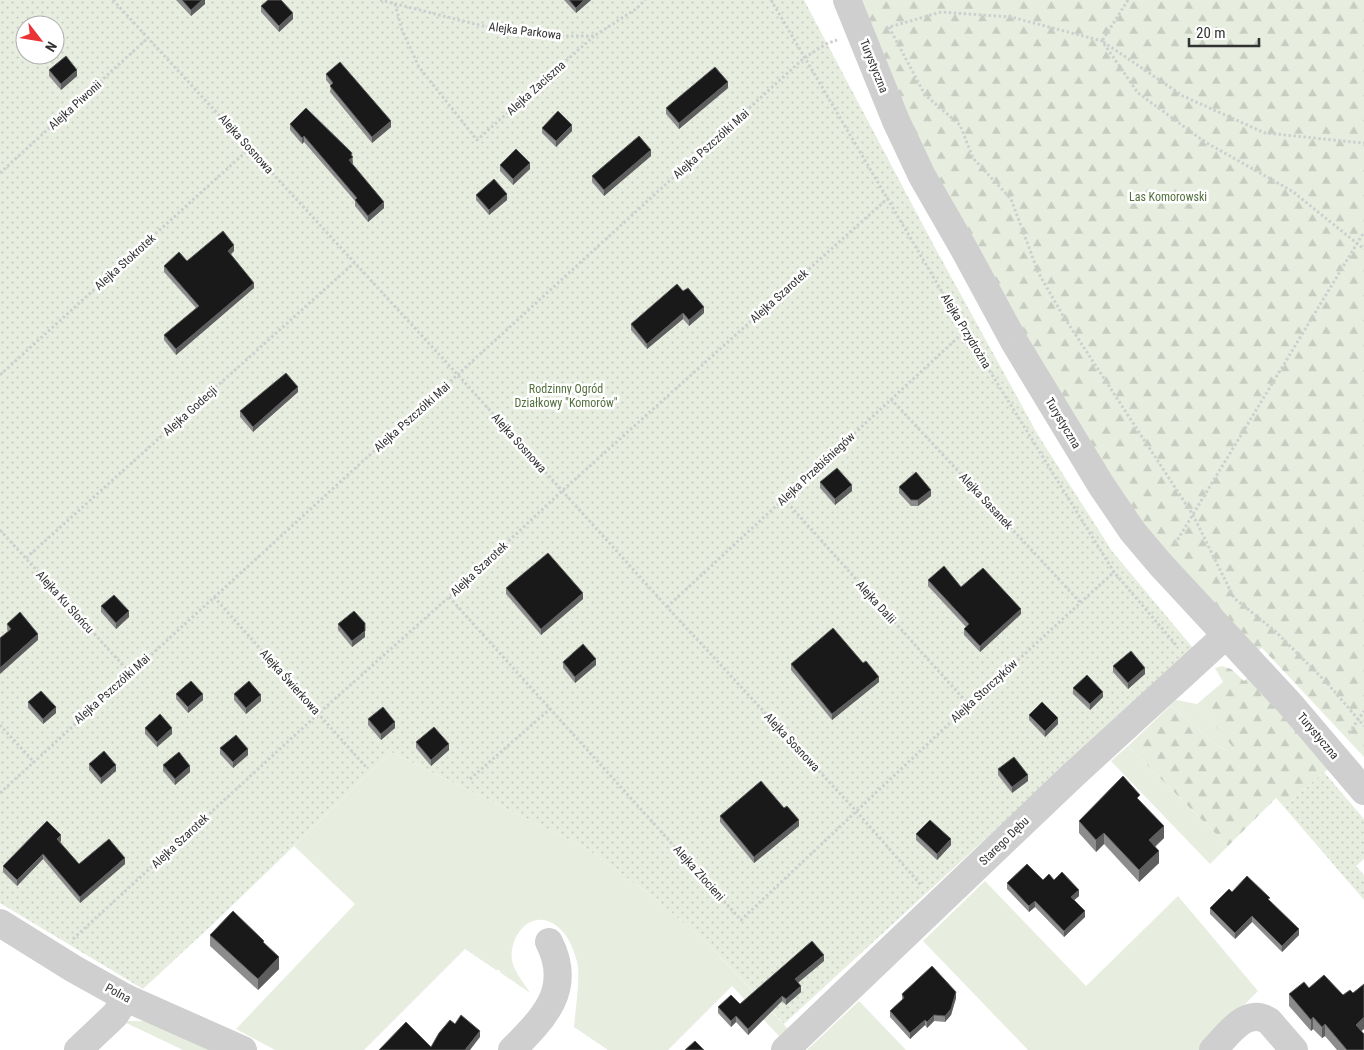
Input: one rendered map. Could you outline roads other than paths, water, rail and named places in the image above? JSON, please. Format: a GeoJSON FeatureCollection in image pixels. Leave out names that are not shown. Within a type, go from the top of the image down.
{"type":"FeatureCollection","features":[{"type":"Feature","properties":{"kind":"street","name":"Turystyczna"},"geometry":{"type":"LineString","coordinates":[[847,0],[896,121],[922,176],[1015,343],[1101,485],[1133,532],[1161,565],[1290,704],[1364,791]]}},
{"type":"Feature","properties":{"kind":"street","name":"Starego Dębu"},"geometry":{"type":"LineString","coordinates":[[785,1050],[1073,775],[1225,636]]}},
{"type":"Feature","properties":{"kind":"street","name":"Polna"},"geometry":{"type":"LineString","coordinates":[[0,923],[74,969],[126,998],[243,1050]]}},
{"type":"Feature","properties":{"kind":"street"},"geometry":{"type":"LineString","coordinates":[[512,1050],[536,1026],[549,1008],[554,995],[558,964],[549,942]]}},
{"type":"Feature","properties":{"kind":"street"},"geometry":{"type":"LineString","coordinates":[[78,1050],[115,1015],[126,998]]}},
{"type":"Feature","properties":{"kind":"street"},"geometry":{"type":"LineString","coordinates":[[1213,1050],[1243,1020],[1255,1016],[1270,1021],[1294,1050]]}},
{"type":"Feature","properties":{"kind":"park label","name":"Las Komorowski"},"geometry":{"type":"Point","coordinates":[1168,197]}},
{"type":"Feature","properties":{"kind":"park label","name":"Rodzinny Ogród Działkowy \"Komorów\""},"geometry":{"type":"Point","coordinates":[566,396]}}]}
